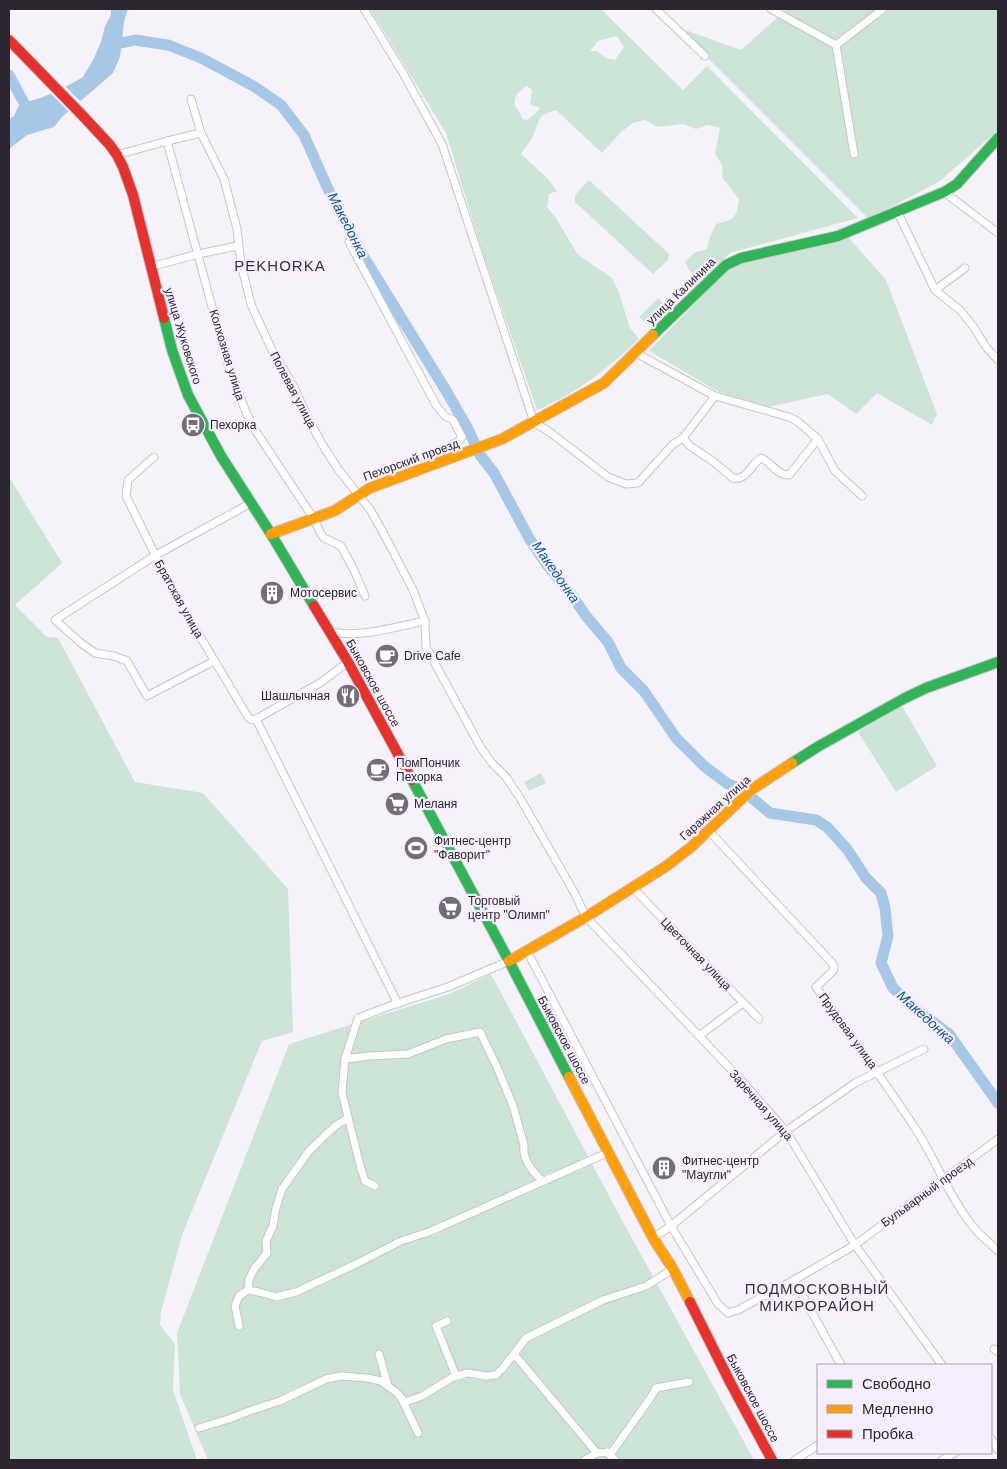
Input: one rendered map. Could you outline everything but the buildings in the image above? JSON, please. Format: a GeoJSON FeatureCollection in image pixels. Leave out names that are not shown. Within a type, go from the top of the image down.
{"type":"FeatureCollection","features":[{"type":"Feature","properties":{"kind":"main road","name":"улица Жуковского"},"geometry":{"type":"LineString","coordinates":[[9,40],[109,144],[117,155],[133,195],[172,350],[188,395],[221,456],[331,632]]}},
{"type":"Feature","properties":{"kind":"main road","name":"улица Калинина"},"geometry":{"type":"LineString","coordinates":[[477,449],[502,439],[604,383],[726,265],[741,258],[838,236],[944,192],[956,184],[998,138]]}},
{"type":"Feature","properties":{"kind":"main road","name":"Пехорский проезд"},"geometry":{"type":"LineString","coordinates":[[271,534],[286,527],[314,519],[343,506],[358,494],[370,488],[477,449]]}},
{"type":"Feature","properties":{"kind":"main road","name":"Быковское шоссе"},"geometry":{"type":"LineString","coordinates":[[331,632],[508,961],[653,1238],[673,1268],[731,1384],[772,1460]]}},
{"type":"Feature","properties":{"kind":"main road","name":"Гаражная улица"},"geometry":{"type":"LineString","coordinates":[[508,961],[633,888],[690,848],[748,793],[826,742],[926,688],[998,662]]}},
{"type":"Feature","properties":{"kind":"street"},"geometry":{"type":"LineString","coordinates":[[364,9],[403,73],[442,144],[534,422],[608,477],[626,484],[638,483],[673,444],[683,438],[715,396]]}},
{"type":"Feature","properties":{"kind":"street"},"geometry":{"type":"LineString","coordinates":[[656,9],[704,56]]}},
{"type":"Feature","properties":{"kind":"street"},"geometry":{"type":"LineString","coordinates":[[771,9],[836,44]]}},
{"type":"Feature","properties":{"kind":"street"},"geometry":{"type":"LineString","coordinates":[[836,44],[883,9]]}},
{"type":"Feature","properties":{"kind":"street"},"geometry":{"type":"LineString","coordinates":[[836,44],[854,154]]}},
{"type":"Feature","properties":{"kind":"street","name":"Полевая улица"},"geometry":{"type":"LineString","coordinates":[[191,99],[201,132],[224,179],[236,229],[240,264],[252,304],[272,350],[294,387],[322,444],[338,469],[371,511],[390,545],[413,590],[425,621],[426,647],[481,748],[491,762],[506,777],[520,798],[566,877],[586,916]]}},
{"type":"Feature","properties":{"kind":"street"},"geometry":{"type":"LineString","coordinates":[[117,155],[201,132]]}},
{"type":"Feature","properties":{"kind":"street","name":"Колхозная улица"},"geometry":{"type":"LineString","coordinates":[[167,140],[227,362],[246,412],[253,427],[314,519],[321,534],[324,538],[341,546],[365,596]]}},
{"type":"Feature","properties":{"kind":"street"},"geometry":{"type":"LineString","coordinates":[[944,192],[998,233]]}},
{"type":"Feature","properties":{"kind":"street"},"geometry":{"type":"LineString","coordinates":[[897,211],[935,290],[960,310],[986,347],[998,360]]}},
{"type":"Feature","properties":{"kind":"street"},"geometry":{"type":"LineString","coordinates":[[349,242],[436,405],[445,416],[453,420],[462,437],[446,449],[437,452],[422,469]]}},
{"type":"Feature","properties":{"kind":"street"},"geometry":{"type":"LineString","coordinates":[[150,267],[198,254],[238,246]]}},
{"type":"Feature","properties":{"kind":"street"},"geometry":{"type":"LineString","coordinates":[[935,290],[965,268]]}},
{"type":"Feature","properties":{"kind":"street"},"geometry":{"type":"LineString","coordinates":[[636,353],[715,396],[797,421],[818,439],[835,471],[862,496]]}},
{"type":"Feature","properties":{"kind":"street"},"geometry":{"type":"LineString","coordinates":[[683,438],[690,446],[737,479],[745,475],[757,460],[761,458],[784,475],[790,476],[818,439]]}},
{"type":"Feature","properties":{"kind":"street"},"geometry":{"type":"LineString","coordinates":[[154,457],[128,480],[126,496],[156,555],[251,503]]}},
{"type":"Feature","properties":{"kind":"street","name":"Братская улица"},"geometry":{"type":"LineString","coordinates":[[214,661],[147,696],[127,661],[114,656],[95,653],[55,620],[156,555],[173,591],[214,661],[252,718],[398,1004]]}},
{"type":"Feature","properties":{"kind":"street"},"geometry":{"type":"LineString","coordinates":[[331,632],[342,634],[364,633],[425,621]]}},
{"type":"Feature","properties":{"kind":"street"},"geometry":{"type":"LineString","coordinates":[[252,718],[320,683],[348,662]]}},
{"type":"Feature","properties":{"kind":"street","name":"Прудовая улица"},"geometry":{"type":"LineString","coordinates":[[709,831],[833,964],[833,971],[816,987],[877,1071],[931,1155],[971,1225],[998,1251]]}},
{"type":"Feature","properties":{"kind":"street","name":"Цветочная улица"},"geometry":{"type":"LineString","coordinates":[[633,888],[759,1019]]}},
{"type":"Feature","properties":{"kind":"street","name":"Заречная улица"},"geometry":{"type":"LineString","coordinates":[[586,916],[786,1131],[855,1245],[941,1364]]}},
{"type":"Feature","properties":{"kind":"street"},"geometry":{"type":"LineString","coordinates":[[527,951],[672,1226]]}},
{"type":"Feature","properties":{"kind":"street"},"geometry":{"type":"LineString","coordinates":[[375,1186],[365,1181],[342,1093],[345,1059],[358,1018],[448,987],[508,961]]}},
{"type":"Feature","properties":{"kind":"street"},"geometry":{"type":"LineString","coordinates":[[699,1036],[744,1003]]}},
{"type":"Feature","properties":{"kind":"street"},"geometry":{"type":"LineString","coordinates":[[345,1059],[408,1054],[446,1039],[480,1032],[513,1106],[524,1145],[523,1152],[533,1172],[543,1181]]}},
{"type":"Feature","properties":{"kind":"street"},"geometry":{"type":"LineString","coordinates":[[653,1238],[672,1226],[786,1131],[855,1083],[924,1049]]}},
{"type":"Feature","properties":{"kind":"street"},"geometry":{"type":"LineString","coordinates":[[248,1290],[248,1280],[266,1253],[266,1241],[273,1226],[282,1189],[309,1150],[348,1118]]}},
{"type":"Feature","properties":{"kind":"street","name":"Бульварный проезд"},"geometry":{"type":"LineString","coordinates":[[672,1226],[718,1304],[728,1313],[738,1310],[855,1245],[998,1139]]}},
{"type":"Feature","properties":{"kind":"street"},"geometry":{"type":"LineString","coordinates":[[238,1326],[235,1306],[238,1296],[248,1290],[276,1297],[296,1292],[401,1241],[429,1232],[609,1152]]}},
{"type":"Feature","properties":{"kind":"street"},"geometry":{"type":"LineString","coordinates":[[199,1428],[280,1401],[326,1379],[341,1376],[381,1381],[405,1402],[422,1396],[453,1376],[468,1373],[486,1376],[496,1375],[526,1338],[603,1300],[646,1286],[673,1268]]}},
{"type":"Feature","properties":{"kind":"street"},"geometry":{"type":"LineString","coordinates":[[794,1280],[840,1364]]}},
{"type":"Feature","properties":{"kind":"street"},"geometry":{"type":"LineString","coordinates":[[447,1321],[436,1326],[456,1376]]}},
{"type":"Feature","properties":{"kind":"street"},"geometry":{"type":"LineString","coordinates":[[379,1354],[388,1386]]}},
{"type":"Feature","properties":{"kind":"street"},"geometry":{"type":"LineString","coordinates":[[514,1354],[597,1453]]}},
{"type":"Feature","properties":{"kind":"street"},"geometry":{"type":"LineString","coordinates":[[934,1354],[935,1364]]}},
{"type":"Feature","properties":{"kind":"street"},"geometry":{"type":"LineString","coordinates":[[585,1460],[597,1453],[612,1452],[651,1398],[656,1388],[689,1382]]}},
{"type":"Feature","properties":{"kind":"street"},"geometry":{"type":"LineString","coordinates":[[402,1398],[418,1433]]}},
{"type":"Feature","properties":{"kind":"street"},"geometry":{"type":"LineString","coordinates":[[795,1460],[817,1446]]}},
{"type":"Feature","properties":{"kind":"street"},"geometry":{"type":"LineString","coordinates":[[607,1452],[615,1460]]}},
{"type":"Feature","properties":{"kind":"street"},"geometry":{"type":"LineString","coordinates":[[942,1460],[953,1454]]}},
{"type":"Feature","properties":{"kind":"green space"},"geometry":{"type":"Polygon","coordinates":[[[370,9],[601,9],[683,90],[707,66],[858,218],[730,253],[702,280],[689,270],[685,262],[694,253],[707,249],[710,236],[716,224],[734,217],[739,199],[723,179],[722,165],[715,154],[720,128],[708,125],[696,129],[683,124],[657,127],[645,120],[633,123],[622,131],[602,153],[556,110],[545,114],[540,119],[532,139],[521,154],[549,180],[557,191],[549,194],[547,207],[556,218],[578,255],[612,278],[618,290],[630,328],[639,339],[591,379],[565,396],[537,410],[482,251],[446,133],[370,9]],[[617,36],[598,41],[590,51],[597,51],[606,58],[615,60],[624,47],[617,36]],[[527,86],[515,97],[515,104],[522,119],[527,120],[540,108],[530,104],[532,90],[527,86]]]}},
{"type":"Feature","properties":{"kind":"green space"},"geometry":{"type":"Polygon","coordinates":[[[787,9],[998,9],[998,130],[940,181],[869,219],[677,27],[741,50],[787,9]]]}},
{"type":"Feature","properties":{"kind":"green space"},"geometry":{"type":"Polygon","coordinates":[[[589,180],[669,254],[668,260],[653,274],[575,202],[575,195],[589,180]]]}},
{"type":"Feature","properties":{"kind":"green space"},"geometry":{"type":"Polygon","coordinates":[[[849,238],[886,280],[937,414],[932,425],[877,393],[856,414],[828,394],[768,407],[719,392],[649,351],[727,270],[740,261],[849,238]]]}},
{"type":"Feature","properties":{"kind":"green space"},"geometry":{"type":"Polygon","coordinates":[[[658,298],[666,306],[648,325],[639,317],[658,298]]]}},
{"type":"Feature","properties":{"kind":"green space"},"geometry":{"type":"Polygon","coordinates":[[[9,477],[62,563],[15,605],[47,637],[58,638],[135,782],[203,793],[288,889],[293,1032],[262,1041],[182,1235],[161,1312],[160,1325],[175,1344],[173,1390],[197,1460],[9,1460],[9,477]]]}},
{"type":"Feature","properties":{"kind":"green space"},"geometry":{"type":"Polygon","coordinates":[[[902,706],[937,766],[896,792],[858,732],[902,706]]]}},
{"type":"Feature","properties":{"kind":"green space"},"geometry":{"type":"Polygon","coordinates":[[[541,773],[546,783],[529,791],[524,782],[541,773]]]}},
{"type":"Feature","properties":{"kind":"green space"},"geometry":{"type":"Polygon","coordinates":[[[491,974],[623,1222],[754,1460],[208,1460],[180,1394],[177,1333],[289,1044],[449,994],[491,974]]]}},
{"type":"Feature","properties":{"kind":"water"},"geometry":{"type":"Polygon","coordinates":[[[111,9],[128,9],[124,21],[120,57],[113,73],[62,117],[54,127],[27,135],[9,149],[9,119],[14,116],[18,107],[24,103],[43,97],[83,77],[101,42],[105,26],[111,15],[111,9]]]}},
{"type":"Feature","properties":{"kind":"pier"},"geometry":{"type":"Polygon","coordinates":[[[64,85],[83,104],[71,114],[49,92],[64,85]]]}},
{"type":"Feature","properties":{"kind":"waterway","name":"Македонка"},"geometry":{"type":"LineString","coordinates":[[112,45],[135,40],[168,45],[201,58],[255,87],[281,105],[304,135],[328,189],[362,254],[445,389],[467,427],[480,455],[494,473],[529,538],[547,565],[608,642],[621,668],[644,691],[676,738],[704,766],[728,784],[743,789],[770,813],[816,820],[827,827],[847,849],[866,878],[881,893],[885,908],[888,936],[881,963],[893,988],[913,1007],[949,1034],[998,1103]]}},
{"type":"Feature","properties":{"kind":"waterway"},"geometry":{"type":"LineString","coordinates":[[9,75],[24,103],[33,114]]}},
{"type":"Feature","properties":{"kind":"traffic: fast"},"geometry":{"type":"LineString","coordinates":[[653,335],[726,265],[741,258],[838,236],[944,192],[957,184],[998,138]]}},
{"type":"Feature","properties":{"kind":"traffic: fast"},"geometry":{"type":"LineString","coordinates":[[164,318],[172,350],[188,395],[221,456],[314,606]]}},
{"type":"Feature","properties":{"kind":"traffic: fast"},"geometry":{"type":"LineString","coordinates":[[792,763],[905,698],[926,688],[998,662]]}},
{"type":"Feature","properties":{"kind":"traffic: fast"},"geometry":{"type":"LineString","coordinates":[[412,780],[569,1077]]}},
{"type":"Feature","properties":{"kind":"traffic: slow"},"geometry":{"type":"LineString","coordinates":[[271,534],[334,511],[370,488],[502,439],[604,383],[653,335]]}},
{"type":"Feature","properties":{"kind":"traffic: slow"},"geometry":{"type":"LineString","coordinates":[[509,961],[586,917],[665,867],[690,848],[751,790],[792,763]]}},
{"type":"Feature","properties":{"kind":"traffic: slow"},"geometry":{"type":"LineString","coordinates":[[569,1077],[653,1238],[673,1269],[690,1302]]}},
{"type":"Feature","properties":{"kind":"traffic: jam"},"geometry":{"type":"LineString","coordinates":[[9,40],[82,115],[117,155],[133,195],[164,318]]}},
{"type":"Feature","properties":{"kind":"traffic: jam"},"geometry":{"type":"LineString","coordinates":[[314,606],[348,662],[412,780]]}},
{"type":"Feature","properties":{"kind":"traffic: jam"},"geometry":{"type":"LineString","coordinates":[[690,1302],[772,1460]]}},
{"type":"Feature","properties":{"kind":"place","name":"Пехорка"},"geometry":{"type":"Point","coordinates":[193,425]}},
{"type":"Feature","properties":{"kind":"place","name":"Мотосервис"},"geometry":{"type":"Point","coordinates":[272,593]}},
{"type":"Feature","properties":{"kind":"place","name":"Drive Cafe"},"geometry":{"type":"Point","coordinates":[387,656]}},
{"type":"Feature","properties":{"kind":"place","name":"Шашлычная"},"geometry":{"type":"Point","coordinates":[348,696]}},
{"type":"Feature","properties":{"kind":"place","name":"ПомПончик Пехорка"},"geometry":{"type":"Point","coordinates":[378,770]}},
{"type":"Feature","properties":{"kind":"place","name":"Меланя"},"geometry":{"type":"Point","coordinates":[397,804]}},
{"type":"Feature","properties":{"kind":"place","name":"Фитнес-центр \"Фаворит\""},"geometry":{"type":"Point","coordinates":[416,848]}},
{"type":"Feature","properties":{"kind":"place","name":"Торговый центр \"Олимп\""},"geometry":{"type":"Point","coordinates":[450,908]}},
{"type":"Feature","properties":{"kind":"place","name":"Фитнес-центр \"Маугли\""},"geometry":{"type":"Point","coordinates":[664,1168]}},
{"type":"Feature","properties":{"kind":"district","name":"PEKHORKA"},"geometry":{"type":"Point","coordinates":[280,266]}},
{"type":"Feature","properties":{"kind":"district","name":"ПОДМОСКОВНЫЙ МИКРОРАЙОН"},"geometry":{"type":"Point","coordinates":[817,1298]}}]}
